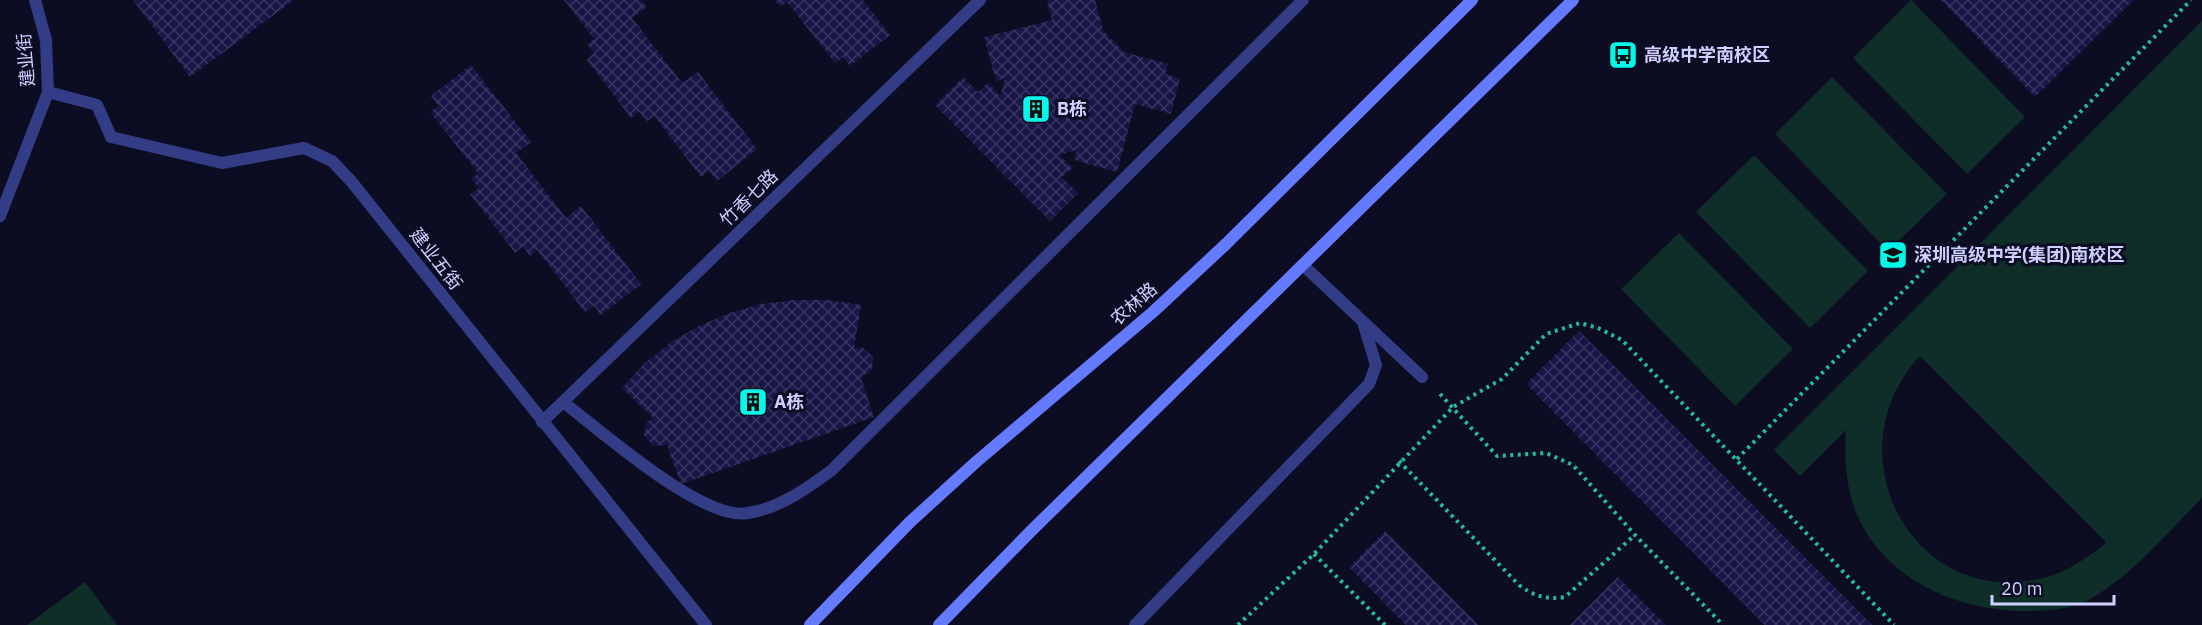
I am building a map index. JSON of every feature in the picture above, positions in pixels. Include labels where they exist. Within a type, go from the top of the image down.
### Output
[{"type":"main road","name":"农林路","points":[[810,625],[910,522],[976,462],[1153,312],[1226,244],[1472,0]]},
{"type":"main road","points":[[939,625],[1031,531],[1573,0]]},
{"type":"street","name":"建业街","points":[[0,216],[48,92],[45,40],[35,0]]},
{"type":"street","name":"竹香七路","points":[[542,422],[980,0]]},
{"type":"street","points":[[563,402],[680,491],[717,509],[746,514],[794,498],[832,470],[1303,0]]},
{"type":"street","name":"建业五街","points":[[48,92],[97,105],[111,137],[222,163],[304,148],[332,161],[351,181],[706,625]]},
{"type":"street","points":[[1304,266],[1422,377]]},
{"type":"street","points":[[1135,625],[1369,384],[1376,365],[1364,322]]},
{"type":"path","points":[[1737,459],[2191,0]]},
{"type":"path","points":[[1238,625],[1314,554],[1399,461],[1453,407],[1502,379],[1546,334],[1580,323],[1598,328],[1622,340],[1894,625]]},
{"type":"path","points":[[1422,377],[1453,407],[1497,456],[1546,453],[1573,465],[1635,535],[1723,625]]},
{"type":"path","points":[[1399,461],[1519,585],[1532,594],[1550,599],[1565,597],[1635,535]]},
{"type":"path","points":[[1314,554],[1385,625]]},
{"type":"green space","points":[[1911,0],[2025,117],[1967,174],[1853,58]]},
{"type":"green space","points":[[2202,21],[2202,498],[2159,542],[2114,584],[2079,605],[2047,610],[2014,611],[1981,607],[1950,598],[1921,584],[1895,566],[1873,543],[1857,515],[1850,495],[1845,452],[1846,430],[1800,476],[1774,450]],"holes":[[[1920,356],[2106,542],[2090,555],[2057,574],[2039,579],[1993,581],[1954,569],[1922,546],[1898,514],[1885,476],[1883,435],[1894,394]]]},
{"type":"green space","points":[[1832,77],[1947,194],[1888,251],[1775,134]]},
{"type":"green space","points":[[1754,155],[1868,271],[1810,328],[1696,212]]},
{"type":"green space","points":[[1679,233],[1793,349],[1735,406],[1621,289]]},
{"type":"green space","points":[[85,582],[117,625],[27,625]]},
{"type":"building","points":[[133,0],[294,0],[190,77]]},
{"type":"building","points":[[564,0],[641,0],[647,7],[632,18],[682,83],[698,72],[757,149],[717,181],[709,171],[701,177],[654,116],[647,121],[639,112],[631,118],[587,60],[594,53],[587,44],[594,39]]},
{"type":"building","points":[[775,0],[863,0],[890,35],[850,66],[843,57],[835,63],[787,2],[781,7]]},
{"type":"building","name":"B栋","points":[[1047,0],[1095,0],[1103,30],[1124,52],[1168,64],[1165,74],[1180,78],[1171,114],[1135,104],[1117,172],[1074,160],[1077,150],[1059,155],[1073,168],[1062,177],[1078,193],[1050,221],[935,105],[963,77],[978,92],[988,82],[1000,96],[1005,78],[996,81],[984,37],[1052,20]]},
{"type":"building","points":[[1941,0],[2134,0],[2035,97]]},
{"type":"building","points":[[471,65],[531,142],[516,153],[566,218],[581,206],[641,284],[601,315],[594,306],[585,312],[537,250],[530,256],[523,246],[515,253],[470,194],[479,188],[471,179],[478,173],[430,112],[438,106],[431,96]]},
{"type":"building","name":"A栋","points":[[795,300],[828,300],[861,305],[854,348],[862,347],[873,357],[872,370],[861,378],[874,417],[681,484],[667,445],[653,446],[644,435],[647,422],[653,418],[622,388],[644,364],[670,343],[699,326],[730,313],[761,304]]},
{"type":"building","points":[[1579,331],[1872,625],[1765,625],[1526,384]]},
{"type":"building","points":[[1385,531],[1478,625],[1406,625],[1349,567]]},
{"type":"building","points":[[1618,577],[1666,625],[1570,625]]},
{"type":"place","name":"高级中学南校区","points":[[1623,55]]},
{"type":"place","name":"B栋","points":[[1036,109]]},
{"type":"place","name":"深圳高级中学(集团)南校区","points":[[1893,255]]},
{"type":"place","name":"A栋","points":[[753,402]]}]
